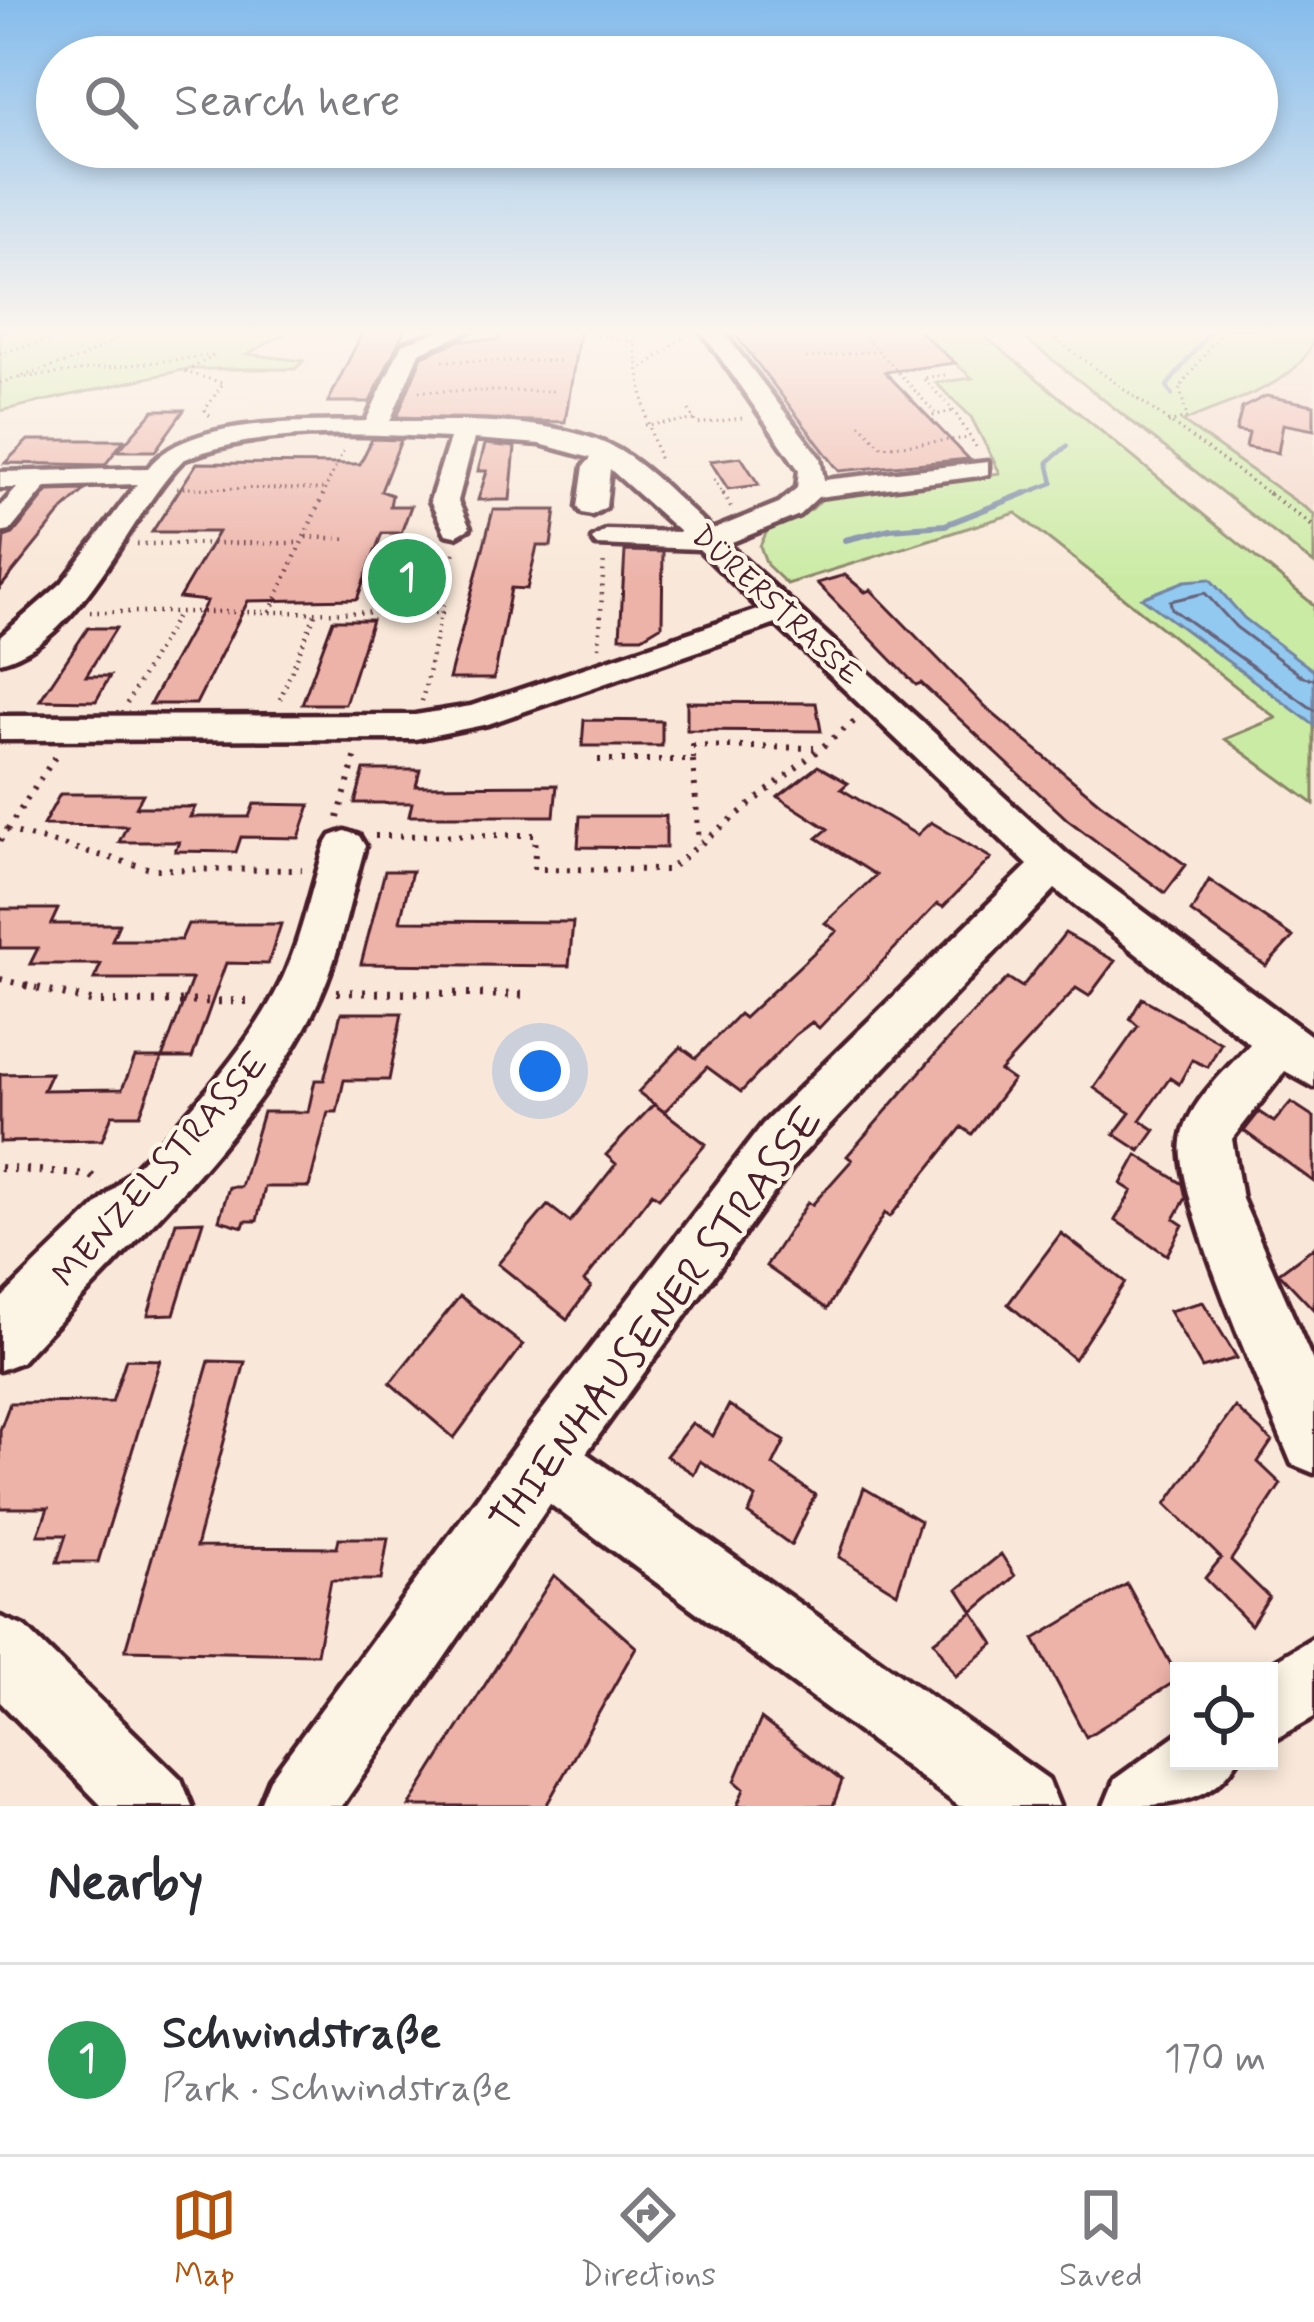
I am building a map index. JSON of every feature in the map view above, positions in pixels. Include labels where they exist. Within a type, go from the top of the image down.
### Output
[{"type":"street","points":[[373,432],[380,413]]},
{"type":"street","points":[[772,413],[812,470],[810,490]]},
{"type":"street","points":[[0,652],[57,612],[174,455],[207,428]]},
{"type":"street","name":"DÜRERSTRASSE","points":[[207,428],[248,433],[464,431],[542,436],[610,456],[642,498],[710,541],[1053,866],[1297,1054]]},
{"type":"street","points":[[456,528],[444,501],[464,431]]},
{"type":"street","points":[[592,507],[597,466],[610,456]]},
{"type":"street","points":[[642,498],[619,539],[710,541],[789,509],[810,490],[979,468]]},
{"type":"street","points":[[0,524],[40,477]]},
{"type":"street","points":[[0,480],[154,482]]},
{"type":"street","points":[[0,728],[415,727],[476,716],[787,610]]},
{"type":"street","name":"MENZELSTRASSE","points":[[0,1341],[226,1103],[271,1044],[298,996],[341,858]]},
{"type":"street","name":"THIENHAUSENER STRASSE","points":[[297,1806],[543,1460],[781,1141],[1053,866]]},
{"type":"street","points":[[1297,1054],[1207,1134],[1205,1163],[1250,1287],[1304,1404],[1314,1442]]},
{"type":"street","points":[[543,1460],[1021,1806]]},
{"type":"street","points":[[0,1652],[154,1806]]},
{"type":"street","points":[[1278,1700],[1314,1672]]},
{"type":"street","points":[[1142,1806],[1188,1770]]},
{"type":"path","points":[[205,413],[207,428]]},
{"type":"path","points":[[642,498],[667,476],[644,425],[644,413]]},
{"type":"path","points":[[691,413],[695,420]]},
{"type":"path","points":[[644,425],[745,413]]},
{"type":"path","points":[[927,417],[933,413]]},
{"type":"path","points":[[955,413],[988,466],[979,468]]},
{"type":"path","points":[[1155,413],[1314,527]]},
{"type":"path","points":[[1168,423],[1187,418],[1186,413]]},
{"type":"path","points":[[860,424],[882,447],[970,438]]},
{"type":"path","points":[[270,612],[344,449]]},
{"type":"path","points":[[154,482],[326,489]]},
{"type":"path","points":[[110,544],[350,539]]},
{"type":"path","points":[[597,674],[619,539]]},
{"type":"path","points":[[415,727],[456,557]]},
{"type":"path","points":[[377,613],[381,601]]},
{"type":"path","points":[[57,612],[444,613]]},
{"type":"path","points":[[113,728],[179,612]]},
{"type":"path","points":[[268,730],[316,612]]},
{"type":"path","points":[[7,830],[151,869],[341,858],[368,836],[536,835],[534,869],[668,870],[847,726]]},
{"type":"path","points":[[0,841],[73,728]]},
{"type":"path","points":[[341,858],[338,815],[364,730]]},
{"type":"path","points":[[699,844],[693,746],[816,748]]},
{"type":"path","points":[[598,760],[693,760]]},
{"type":"path","points":[[0,979],[95,1002],[531,995]]},
{"type":"path","points":[[0,1168],[89,1175],[136,1199]]},
{"type":"shaded area","points":[[1201,413],[1314,413],[1314,514],[1182,422]]},
{"type":"green space","points":[[967,413],[1079,413],[1314,605],[1314,804],[1225,739],[1276,718],[1016,513],[787,584],[767,565],[760,546],[767,531],[812,509],[832,489],[857,485],[862,492],[1000,473]]},
{"type":"green space","points":[[1121,413],[1204,413],[1183,422],[1314,514],[1314,564]]},
{"type":"green space","points":[[385,557],[417,557],[414,572],[437,572],[430,600],[371,601]]},
{"type":"water","points":[[1210,579],[1244,618],[1314,671],[1314,725],[1142,598],[1185,581]]},
{"type":"building","points":[[151,413],[182,413],[155,451],[118,451]]},
{"type":"building","points":[[399,413],[566,413],[565,422],[397,417]]},
{"type":"building","points":[[795,413],[925,413],[969,459],[839,471]]},
{"type":"building","points":[[1241,413],[1314,413],[1314,430],[1283,424],[1278,453],[1246,447],[1249,433],[1236,431]]},
{"type":"building","points":[[372,439],[401,440],[381,491],[392,495],[390,506],[411,506],[401,533],[382,533],[357,599],[248,601],[196,704],[150,704],[207,601],[179,598],[218,532],[152,532],[197,463],[360,464]]},
{"type":"building","points":[[28,440],[124,440],[105,465],[5,463]]},
{"type":"building","points":[[485,444],[515,447],[510,500],[478,500],[487,471],[478,471]]},
{"type":"building","points":[[741,457],[759,485],[728,489],[710,461]]},
{"type":"building","points":[[85,490],[0,588],[4,537],[13,534],[48,491]]},
{"type":"building","points":[[493,510],[556,510],[551,546],[537,546],[527,589],[511,588],[494,679],[449,679]]},
{"type":"building","points":[[625,551],[663,552],[662,625],[642,637],[620,637]]},
{"type":"building","points":[[845,575],[865,592],[871,590],[986,708],[1100,803],[1186,865],[1165,893],[1068,820],[921,683],[916,685],[817,583]]},
{"type":"building","points":[[333,620],[372,620],[345,704],[302,704]]},
{"type":"building","points":[[88,628],[116,628],[86,676],[110,676],[96,701],[40,700]]},
{"type":"building","points":[[687,702],[816,703],[821,731],[687,730]]},
{"type":"building","points":[[584,720],[662,721],[662,746],[582,746]]},
{"type":"building","points":[[818,766],[848,783],[841,789],[917,835],[931,822],[991,858],[943,907],[937,904],[819,1028],[812,1022],[795,1035],[741,1092],[707,1067],[664,1112],[638,1092],[681,1047],[696,1058],[739,1014],[744,1018],[837,931],[825,923],[876,875],[817,838],[828,829],[778,797]]},
{"type":"building","points":[[364,770],[420,770],[416,786],[557,785],[554,816],[409,816],[412,803],[355,803]]},
{"type":"building","points":[[60,794],[143,794],[136,807],[195,807],[190,817],[249,817],[254,804],[310,805],[299,838],[241,837],[236,852],[175,851],[179,842],[119,842],[127,826],[43,825]]},
{"type":"building","points":[[580,816],[666,816],[666,848],[578,847]]},
{"type":"building","points":[[385,871],[412,871],[400,921],[573,922],[569,966],[361,964]]},
{"type":"building","points":[[1209,880],[1293,937],[1266,966],[1191,912]]},
{"type":"building","points":[[0,909],[58,909],[51,924],[119,924],[112,940],[181,940],[188,924],[281,924],[268,964],[226,963],[192,1058],[162,1058],[192,979],[94,979],[101,964],[30,964],[38,948],[0,948]]},
{"type":"building","points":[[1065,933],[1115,961],[1089,996],[1076,988],[1000,1071],[1013,1080],[972,1134],[962,1127],[890,1217],[885,1213],[827,1309],[766,1266],[808,1202],[812,1205],[852,1160],[847,1156],[959,1027],[1008,978],[1022,987]]},
{"type":"building","points":[[1142,998],[1221,1043],[1208,1067],[1192,1060],[1179,1084],[1170,1078],[1140,1120],[1155,1130],[1140,1151],[1114,1134],[1130,1113],[1094,1088],[1138,1026],[1130,1019]]},
{"type":"building","points":[[341,1013],[402,1013],[389,1080],[344,1080],[337,1112],[328,1112],[309,1187],[265,1187],[257,1221],[245,1221],[243,1227],[219,1220],[229,1187],[241,1187],[263,1112],[308,1112],[315,1080],[324,1080]]},
{"type":"building","points":[[135,1058],[162,1058],[140,1115],[112,1115],[102,1140],[0,1142],[0,1074],[51,1073],[43,1090],[122,1089]]},
{"type":"building","points":[[1291,1102],[1314,1117],[1314,1182],[1244,1131],[1259,1112],[1274,1122]]},
{"type":"building","points":[[654,1104],[706,1144],[659,1198],[652,1193],[584,1281],[591,1287],[567,1319],[498,1264],[548,1205],[570,1222],[616,1164],[606,1155]]},
{"type":"building","points":[[1137,1155],[1183,1184],[1186,1198],[1174,1219],[1183,1225],[1167,1255],[1115,1220],[1132,1191],[1121,1184]]},
{"type":"building","points":[[203,1221],[174,1314],[148,1315],[176,1222]]},
{"type":"building","points":[[1061,1233],[1125,1282],[1074,1359],[1008,1304]]},
{"type":"building","points":[[1314,1247],[1314,1310],[1279,1273]]},
{"type":"building","points":[[460,1296],[523,1345],[454,1438],[390,1383]]},
{"type":"building","points":[[1203,1302],[1237,1358],[1202,1368],[1169,1311]]},
{"type":"building","points":[[126,1359],[160,1360],[98,1562],[57,1562],[66,1535],[38,1535],[48,1508],[0,1508],[0,1430],[10,1403],[112,1402]]},
{"type":"building","points":[[209,1361],[245,1362],[196,1547],[337,1548],[339,1538],[388,1538],[381,1580],[331,1580],[317,1654],[125,1650]]},
{"type":"building","points":[[729,1405],[785,1441],[773,1465],[815,1495],[791,1545],[748,1514],[756,1498],[700,1461],[694,1474],[666,1456],[692,1423],[713,1436]]},
{"type":"building","points":[[1235,1407],[1272,1441],[1258,1462],[1281,1484],[1231,1560],[1269,1597],[1251,1625],[1205,1578],[1221,1558],[1166,1504]]},
{"type":"building","points":[[864,1488],[920,1521],[897,1593],[839,1557]]},
{"type":"building","points":[[1001,1554],[1015,1576],[973,1612],[958,1589]]},
{"type":"building","points":[[554,1575],[636,1647],[546,1806],[409,1806]]},
{"type":"building","points":[[1127,1584],[1170,1663],[1170,1685],[1086,1737],[1034,1639]]},
{"type":"building","points":[[973,1612],[994,1644],[956,1676],[934,1641]]},
{"type":"building","points":[[761,1719],[842,1781],[833,1806],[737,1806],[744,1789],[735,1781]]},
{"type":"waterway","points":[[1019,496],[1053,483],[1048,462],[1067,446]]},
{"type":"waterway","points":[[845,540],[890,529],[945,525],[1026,493]]},
{"type":"place","name":"Schwindstraße","points":[[407,578]]}]
